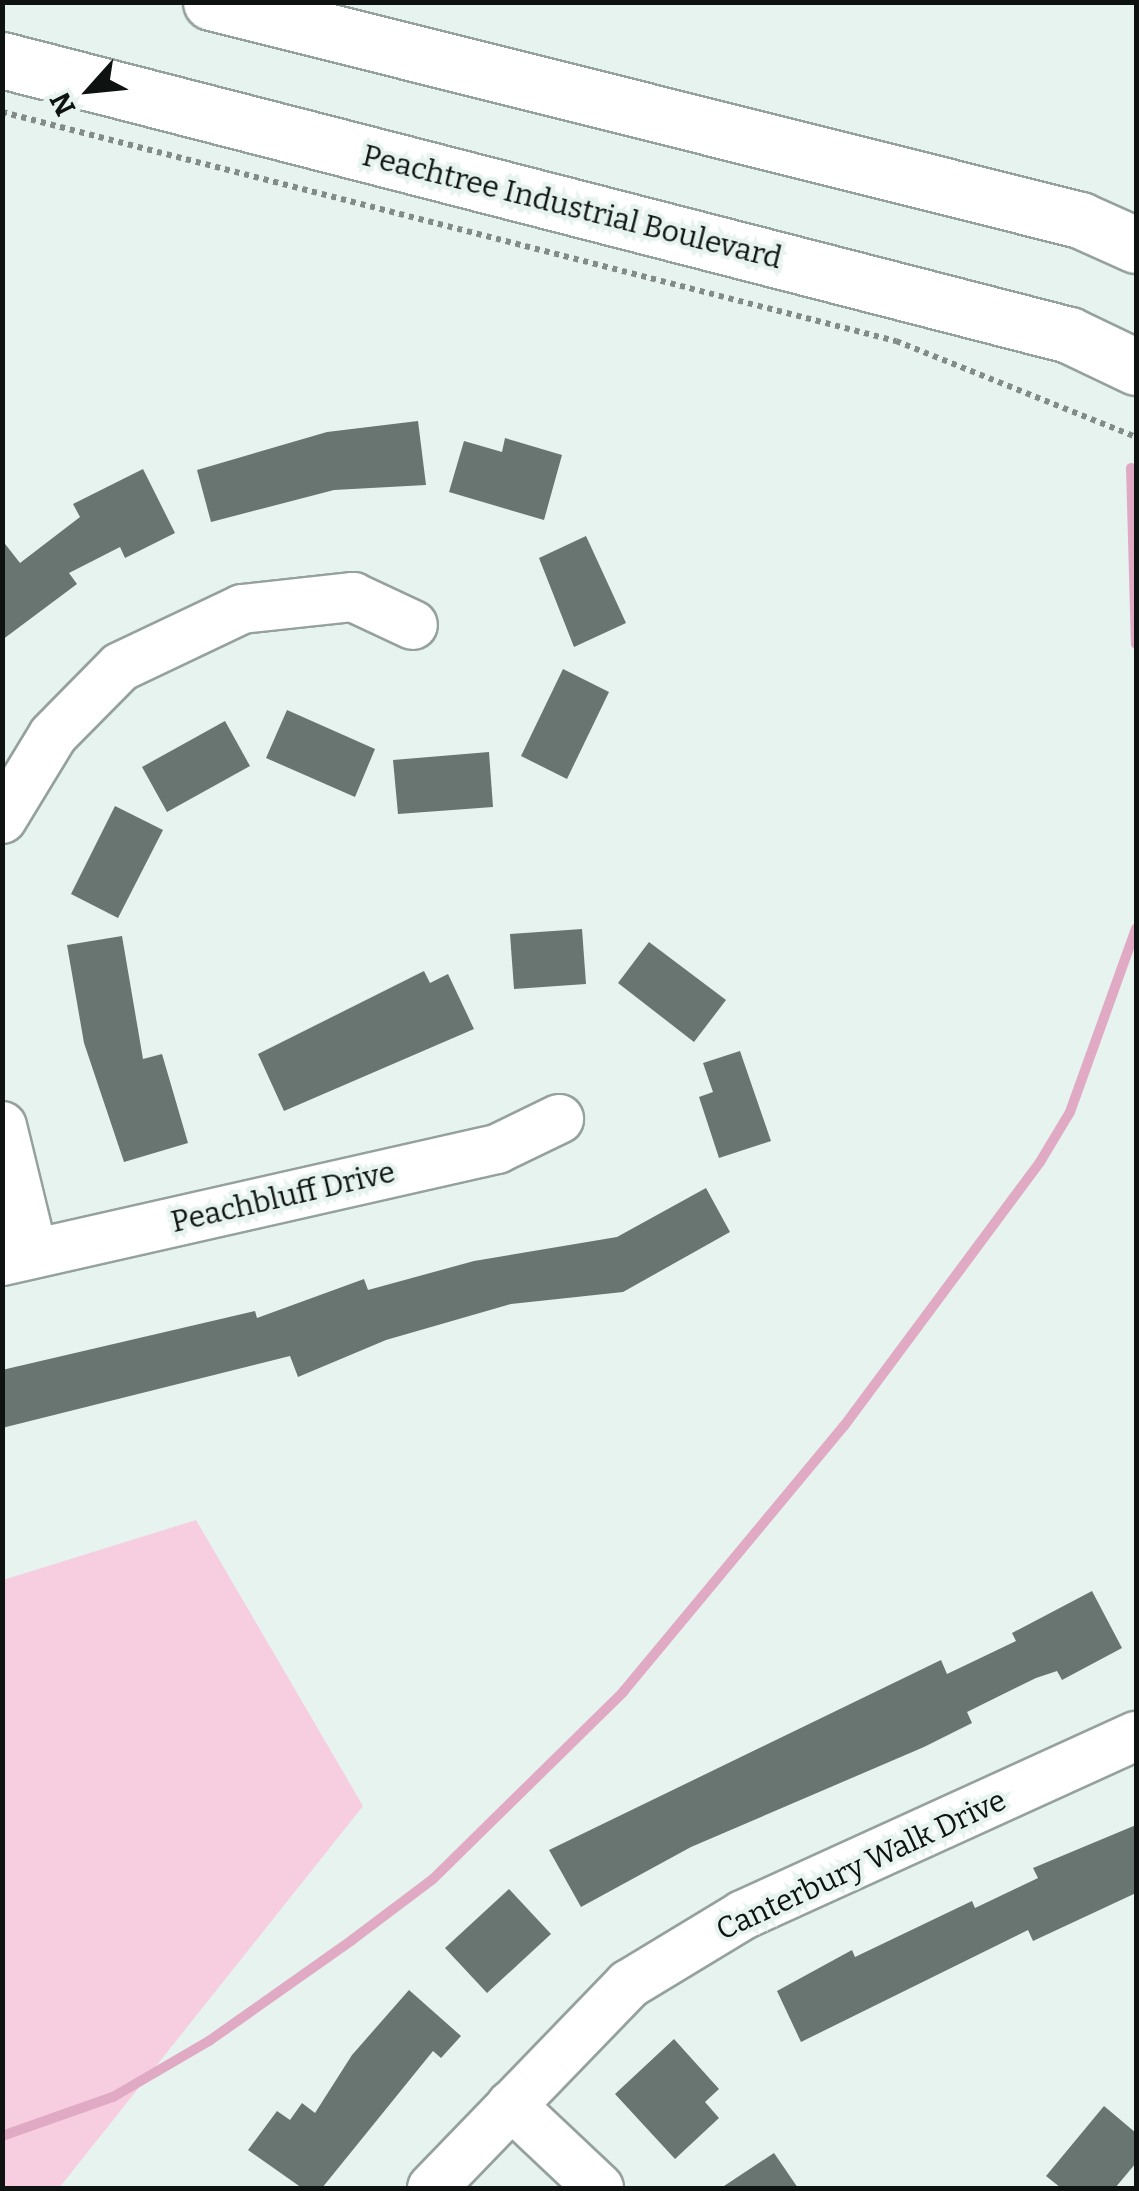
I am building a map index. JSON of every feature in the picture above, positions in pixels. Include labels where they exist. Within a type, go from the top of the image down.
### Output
[{"type":"highway","points":[[211,2],[1080,220],[1136,245]]},
{"type":"highway","name":"Peachtree Industrial Boulevard","points":[[2,60],[1069,336],[1136,367]]},
{"type":"street","points":[[2,819],[53,736],[120,667],[224,617],[353,597],[413,625]]},
{"type":"street","name":"Peachbluff Drive","points":[[18,1257],[497,1149],[559,1119]]},
{"type":"street","points":[[2,1126],[18,1257]]},
{"type":"street","name":"Canterbury Walk Drive","points":[[432,2188],[578,2028],[687,1947],[1136,1736]]},
{"type":"street","points":[[510,2104],[599,2188]]},
{"type":"path","points":[[2,112],[896,341],[1136,437]]},
{"type":"shaded area","points":[[196,1520],[363,1806],[59,2188],[3,2188],[3,1580]]},
{"type":"building","points":[[418,421],[426,485],[334,490],[211,522],[197,470],[327,432]]},
{"type":"building","points":[[505,438],[562,455],[544,520],[449,492],[464,441],[502,452]]},
{"type":"building","points":[[143,469],[175,533],[125,558],[120,547],[69,573],[77,584],[2,640],[2,540],[20,563],[80,517],[73,504]]},
{"type":"building","points":[[586,536],[626,623],[574,647],[539,558]]},
{"type":"building","points":[[563,669],[609,692],[567,779],[521,756]]},
{"type":"building","points":[[287,710],[375,749],[355,797],[266,758]]},
{"type":"building","points":[[225,721],[250,766],[167,812],[142,767]]},
{"type":"building","points":[[489,752],[493,807],[398,814],[393,760]]},
{"type":"building","points":[[115,806],[163,830],[118,918],[71,894]]},
{"type":"building","points":[[582,929],[586,984],[514,989],[510,934]]},
{"type":"building","points":[[122,936],[143,1059],[162,1054],[188,1143],[124,1162],[84,1043],[67,945]]},
{"type":"building","points":[[649,942],[726,1000],[694,1042],[618,983]]},
{"type":"building","points":[[424,971],[430,983],[448,974],[474,1029],[284,1111],[258,1054]]},
{"type":"building","points":[[740,1051],[771,1141],[719,1158],[699,1097],[713,1092],[703,1063]]},
{"type":"building","points":[[706,1188],[730,1232],[623,1292],[511,1304],[386,1340],[298,1377],[290,1356],[2,1428],[2,1370],[255,1311],[257,1318],[364,1279],[368,1290],[474,1261],[617,1237]]},
{"type":"building","points":[[1092,1591],[1122,1648],[1062,1680],[1057,1671],[1036,1678],[967,1712],[972,1723],[924,1747],[691,1847],[581,1907],[549,1850],[941,1660],[947,1674],[1016,1641],[1012,1633]]},
{"type":"building","points":[[1136,1825],[1136,1893],[1033,1941],[1028,1930],[801,2042],[777,1991],[852,1950],[855,1957],[972,1901],[975,1908],[1038,1878],[1033,1868]]},
{"type":"building","points":[[509,1889],[551,1934],[487,1993],[445,1948]]},
{"type":"building","points":[[409,1990],[461,2036],[441,2058],[433,2051],[322,2188],[302,2188],[248,2150],[277,2111],[290,2120],[302,2103],[315,2113],[352,2055]]},
{"type":"building","points":[[674,2039],[719,2089],[705,2102],[719,2118],[675,2159],[615,2094]]},
{"type":"building","points":[[1104,2106],[1136,2133],[1136,2163],[1115,2188],[1061,2188],[1046,2176]]},
{"type":"building","points":[[774,2153],[798,2188],[721,2188]]},
{"type":"waterway","points":[[1131,468],[1136,644]]},
{"type":"waterway","points":[[2,2136],[113,2097],[209,2041],[352,1940],[433,1879],[623,1692],[844,1426],[1040,1162],[1070,1112],[1136,929]]}]
